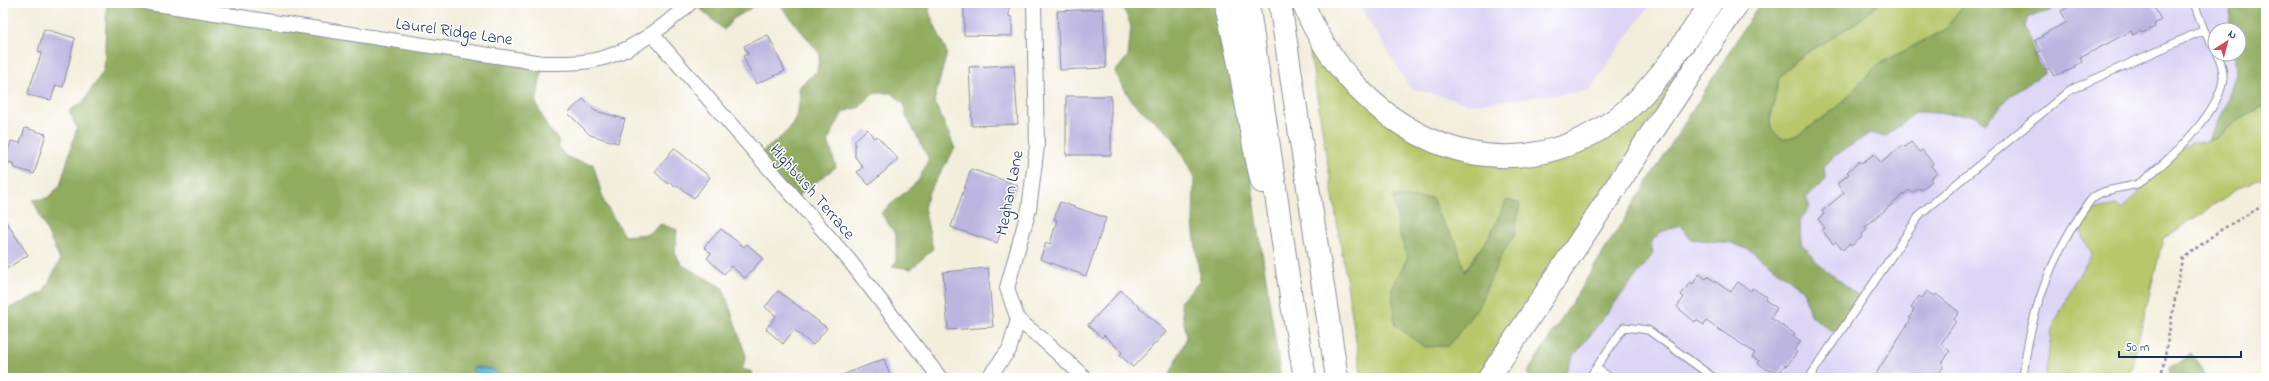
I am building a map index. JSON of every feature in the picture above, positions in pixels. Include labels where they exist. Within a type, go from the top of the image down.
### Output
[{"type":"highway","points":[[1226,3],[1236,42],[1254,151],[1292,304]]},
{"type":"highway","points":[[1248,3],[1292,304],[1306,378]]},
{"type":"highway","points":[[1280,3],[1337,378]]},
{"type":"highway","points":[[1303,3],[1324,47],[1345,75],[1376,107],[1400,124],[1430,140],[1456,148],[1512,156],[1540,153],[1576,142],[1611,122],[1632,104],[1651,82],[1690,35],[1711,3]]},
{"type":"highway","points":[[1489,378],[1738,3]]},
{"type":"street","name":"Laurel Ridge Lane","points":[[149,3],[542,63],[579,63],[596,60],[629,48],[652,34],[690,3]]},
{"type":"street","name":"Meghan Lane","points":[[1018,320],[1007,288],[1029,209],[1037,146],[1034,3]]},
{"type":"street","name":"Highbush Terrace","points":[[652,34],[849,260],[940,378]]},
{"type":"street","points":[[988,378],[1009,350],[1018,320],[1041,338],[1085,378]]},
{"type":"lane","points":[[2194,3],[2207,35]]},
{"type":"lane","points":[[1809,378],[1921,213],[2070,90],[2204,30]]},
{"type":"lane","points":[[2024,378],[2033,321],[2048,274],[2066,240],[2091,200],[2108,190],[2139,183],[2174,155],[2194,132],[2216,101],[2223,77],[2220,62]]},
{"type":"lane","points":[[1589,378],[1624,327],[1648,330],[1714,378]]},
{"type":"lane","points":[[1596,368],[1611,378]]},
{"type":"path","points":[[2161,378],[2182,259],[2219,232],[2266,204]]},
{"type":"shaded area","points":[[1358,3],[1651,3],[1589,91],[1470,104],[1410,88]]},
{"type":"shaded area","points":[[2051,3],[2231,3],[2230,22],[2207,22],[2207,62],[2235,62],[2236,72],[2225,108],[2208,140],[2178,150],[2122,210],[2075,281],[2052,329],[2045,378],[1563,378],[1573,357],[1651,242],[1661,232],[1682,225],[1690,239],[1732,243],[1753,252],[1803,290],[1810,315],[1859,296],[1821,266],[1801,243],[1800,220],[1810,207],[1806,197],[1826,180],[1824,167],[1833,157],[1870,133],[1885,136],[1916,112],[1974,115],[1985,123],[2008,98],[2045,72],[2038,63],[2025,26],[2029,16],[2051,11]]},
{"type":"green space","points":[[107,3],[164,3],[543,65],[536,103],[547,127],[558,139],[559,148],[565,156],[577,161],[593,164],[604,202],[624,236],[648,234],[661,224],[677,230],[675,253],[682,265],[723,288],[746,356],[742,369],[752,372],[753,378],[501,378],[492,369],[474,367],[475,378],[3,378],[3,311],[44,292],[60,260],[33,200],[47,198],[60,186],[77,128],[69,111],[83,102],[104,70]]},
{"type":"green space","points":[[694,3],[760,3],[733,19],[724,30]]},
{"type":"green space","points":[[770,3],[930,3],[929,12],[947,53],[934,101],[955,148],[929,192],[924,208],[933,249],[911,269],[892,266],[896,262],[896,235],[881,213],[918,181],[929,159],[906,116],[904,104],[892,93],[873,93],[860,107],[843,112],[828,140],[836,167],[794,199],[758,155],[777,141],[795,120],[798,111],[799,87],[817,71],[820,54],[779,4]]},
{"type":"green space","points":[[1121,3],[1220,3],[1240,106],[1281,378],[1172,378],[1170,374],[1187,337],[1180,302],[1200,281],[1193,224],[1194,176],[1172,136],[1132,102],[1115,72],[1128,56],[1131,26]]},
{"type":"green space","points":[[1760,3],[1879,3],[1857,22],[1794,61],[1779,78],[1770,120],[1771,130],[1782,139],[1797,136],[1838,107],[1877,65],[1946,29],[1964,3],[2051,3],[2051,11],[2029,16],[2025,26],[2038,63],[2045,72],[2008,98],[1985,123],[1974,115],[1916,112],[1885,137],[1870,133],[1833,157],[1824,167],[1826,180],[1806,197],[1810,207],[1800,220],[1801,243],[1821,266],[1859,296],[1860,301],[1837,332],[1831,331],[1810,315],[1803,290],[1753,252],[1732,243],[1690,239],[1681,225],[1661,232],[1651,242],[1653,254],[1573,357],[1563,378],[1529,378],[1528,372]]},
{"type":"green space","points":[[1879,3],[1964,3],[1946,29],[1877,65],[1838,107],[1797,136],[1782,139],[1771,130],[1770,120],[1779,78],[1794,61],[1857,22]]},
{"type":"green space","points":[[2231,3],[2266,3],[2266,104],[2238,120],[2215,139],[2208,140],[2225,108],[2236,73],[2235,62],[2247,62],[2247,22],[2230,22]]},
{"type":"green space","points":[[1307,34],[1393,126],[1519,160],[1643,110],[1671,80],[1678,79],[1478,378],[1362,378]],"holes":[[[1432,198],[1440,218],[1456,242],[1464,272],[1490,235],[1507,200],[1515,233],[1500,258],[1395,325],[1392,288],[1408,257]]]},
{"type":"green space","points":[[2266,104],[2266,177],[2242,186],[2163,239],[2129,378],[2045,378],[2052,329],[2075,281],[2092,255],[2077,223],[2093,210],[2116,205],[2122,210],[2178,150],[2194,142],[2196,143],[2215,139],[2238,120]]},
{"type":"green space","points":[[1394,197],[1432,198],[1440,218],[1456,242],[1465,272],[1490,235],[1507,200],[1520,203],[1515,233],[1500,258],[1478,307],[1449,346],[1424,347],[1395,325],[1392,288],[1408,257],[1399,233]]},
{"type":"green space","points":[[2191,353],[2207,378],[2169,378],[2170,369]]},
{"type":"water","points":[[473,368],[492,369],[501,378],[475,378]]},
{"type":"building","points":[[964,3],[1009,3],[1009,17],[1012,17],[1012,36],[964,35]]},
{"type":"building","points":[[2076,3],[2152,3],[2161,20],[2154,24],[2155,27],[2142,33],[2141,31],[2133,35],[2131,31],[2080,58],[2082,62],[2074,66],[2075,68],[2054,76],[2049,68],[2046,70],[2037,52],[2041,51],[2035,40],[2043,37],[2042,35],[2067,22],[2061,11]]},
{"type":"building","points":[[1103,9],[1106,68],[1060,70],[1057,11]]},
{"type":"building","points":[[44,29],[75,38],[63,87],[56,85],[51,100],[27,95],[42,52],[38,51]]},
{"type":"building","points":[[768,35],[785,71],[756,84],[743,56],[748,54],[744,46]]},
{"type":"building","points":[[1014,65],[1018,124],[972,126],[969,67]]},
{"type":"building","points":[[1066,96],[1111,96],[1111,155],[1066,155]]},
{"type":"building","points":[[583,99],[595,111],[625,119],[618,143],[590,135],[568,113]]},
{"type":"building","points":[[25,128],[46,134],[34,174],[13,167],[14,164],[5,161],[11,141],[20,143]]},
{"type":"building","points":[[867,129],[874,138],[877,136],[898,159],[869,185],[857,172],[863,167],[855,157],[855,140]]},
{"type":"building","points":[[1911,142],[1919,152],[1922,150],[1933,163],[1931,166],[1937,173],[1930,179],[1932,181],[1921,190],[1919,188],[1912,193],[1909,190],[1865,227],[1867,230],[1861,235],[1862,237],[1851,246],[1849,244],[1843,250],[1836,242],[1833,244],[1822,230],[1825,228],[1818,219],[1824,214],[1822,211],[1844,193],[1837,184],[1849,174],[1847,172],[1860,161],[1862,163],[1874,154],[1881,163],[1903,145],[1905,147]]},
{"type":"building","points":[[674,148],[710,177],[694,198],[677,185],[675,187],[670,182],[668,184],[655,172]]},
{"type":"building","points":[[971,169],[1017,185],[997,243],[951,227]]},
{"type":"building","points":[[1060,202],[1106,218],[1086,276],[1040,259],[1046,243],[1050,244],[1057,220],[1054,219]]},
{"type":"building","points":[[3,217],[28,255],[3,271]]},
{"type":"building","points":[[721,229],[744,247],[747,244],[763,258],[745,278],[731,266],[724,274],[707,258],[711,253],[704,247]]},
{"type":"building","points":[[988,268],[993,327],[948,330],[943,272]]},
{"type":"building","points":[[1699,274],[1706,279],[1708,277],[1731,292],[1738,282],[1751,291],[1752,288],[1767,297],[1765,300],[1777,308],[1771,318],[1795,334],[1793,336],[1801,341],[1794,350],[1797,352],[1787,366],[1785,365],[1778,374],[1771,369],[1769,371],[1758,363],[1759,361],[1752,357],[1755,353],[1706,321],[1704,325],[1696,320],[1695,322],[1677,307],[1684,297],[1681,295],[1690,282],[1693,284]]},
{"type":"building","points":[[1121,290],[1166,332],[1133,367],[1120,355],[1122,352],[1104,335],[1102,338],[1088,325]]},
{"type":"building","points":[[778,291],[827,328],[813,345],[794,330],[783,344],[766,329],[776,316],[765,307]]},
{"type":"building","points":[[1927,291],[1935,296],[1936,294],[1959,312],[1954,319],[1956,321],[1941,344],[1950,351],[1942,364],[1944,366],[1936,378],[1873,378],[1911,319],[1909,318],[1914,310],[1911,308],[1919,296],[1922,298]]},
{"type":"building","points":[[884,359],[891,378],[837,378],[837,377]]}]
